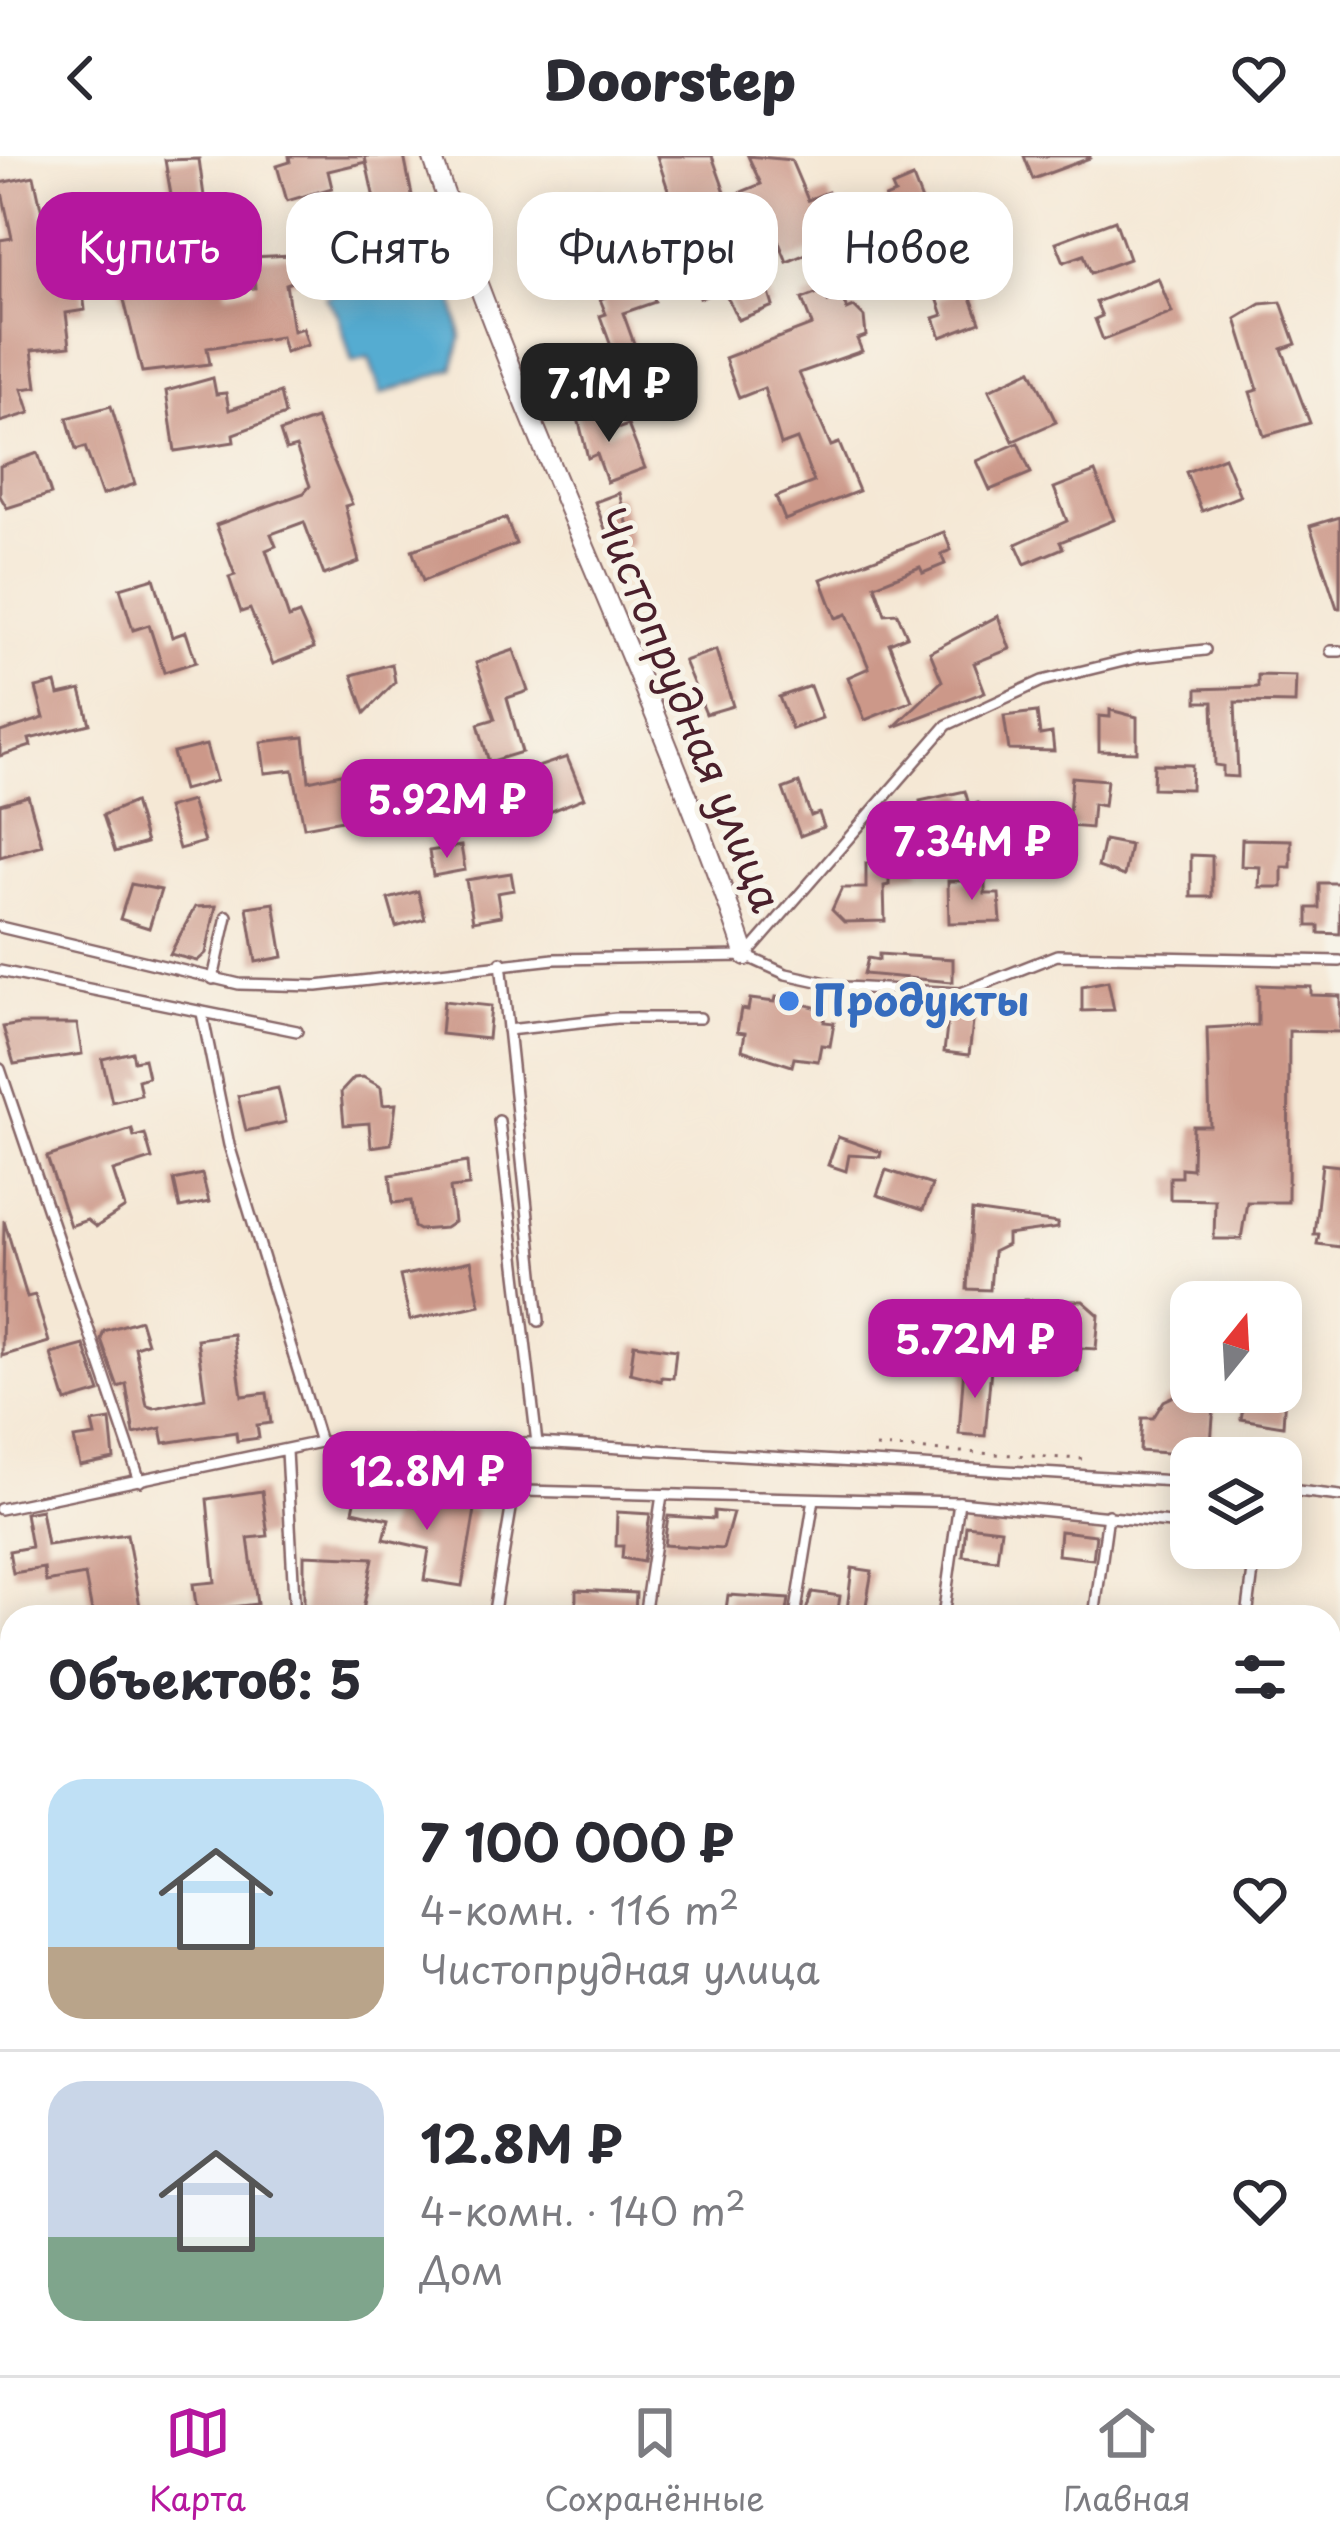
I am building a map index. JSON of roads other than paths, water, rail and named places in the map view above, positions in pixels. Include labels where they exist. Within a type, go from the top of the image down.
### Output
[{"type":"street","name":"Чистопрудная улица","points":[[432,156],[520,390],[667,740],[746,956]]},
{"type":"lane","points":[[746,956],[947,725],[1042,681],[1140,657],[1205,650]]},
{"type":"lane","points":[[213,979],[227,916]]},
{"type":"lane","points":[[0,927],[213,979],[317,986],[501,962],[746,956],[786,974],[845,987],[961,993],[1057,956],[1340,961]]},
{"type":"lane","points":[[501,962],[539,1321]]},
{"type":"lane","points":[[0,971],[297,1031]]},
{"type":"lane","points":[[202,1013],[229,1145],[320,1442]]},
{"type":"lane","points":[[508,1030],[616,1018],[700,1018]]},
{"type":"lane","points":[[0,1069],[140,1481]]},
{"type":"lane","points":[[499,1121],[537,1443]]},
{"type":"lane","points":[[0,1509],[320,1442],[537,1443],[1170,1481]]},
{"type":"lane","points":[[286,1451],[294,1605]]},
{"type":"lane","points":[[446,1489],[959,1502],[1170,1522]]},
{"type":"lane","points":[[495,1605],[514,1491]]},
{"type":"lane","points":[[1302,1491],[1340,1496]]},
{"type":"lane","points":[[646,1605],[662,1495]]},
{"type":"lane","points":[[797,1605],[814,1499]]},
{"type":"lane","points":[[946,1605],[959,1502]]},
{"type":"lane","points":[[1096,1605],[1108,1515]]},
{"type":"lane","points":[[1248,1605],[1253,1569]]},
{"type":"water","points":[[327,300],[454,300],[461,338],[453,369],[381,394],[369,358],[352,362],[338,314]]},
{"type":"place","name":"Продукты","points":[[789,1001]]}]
